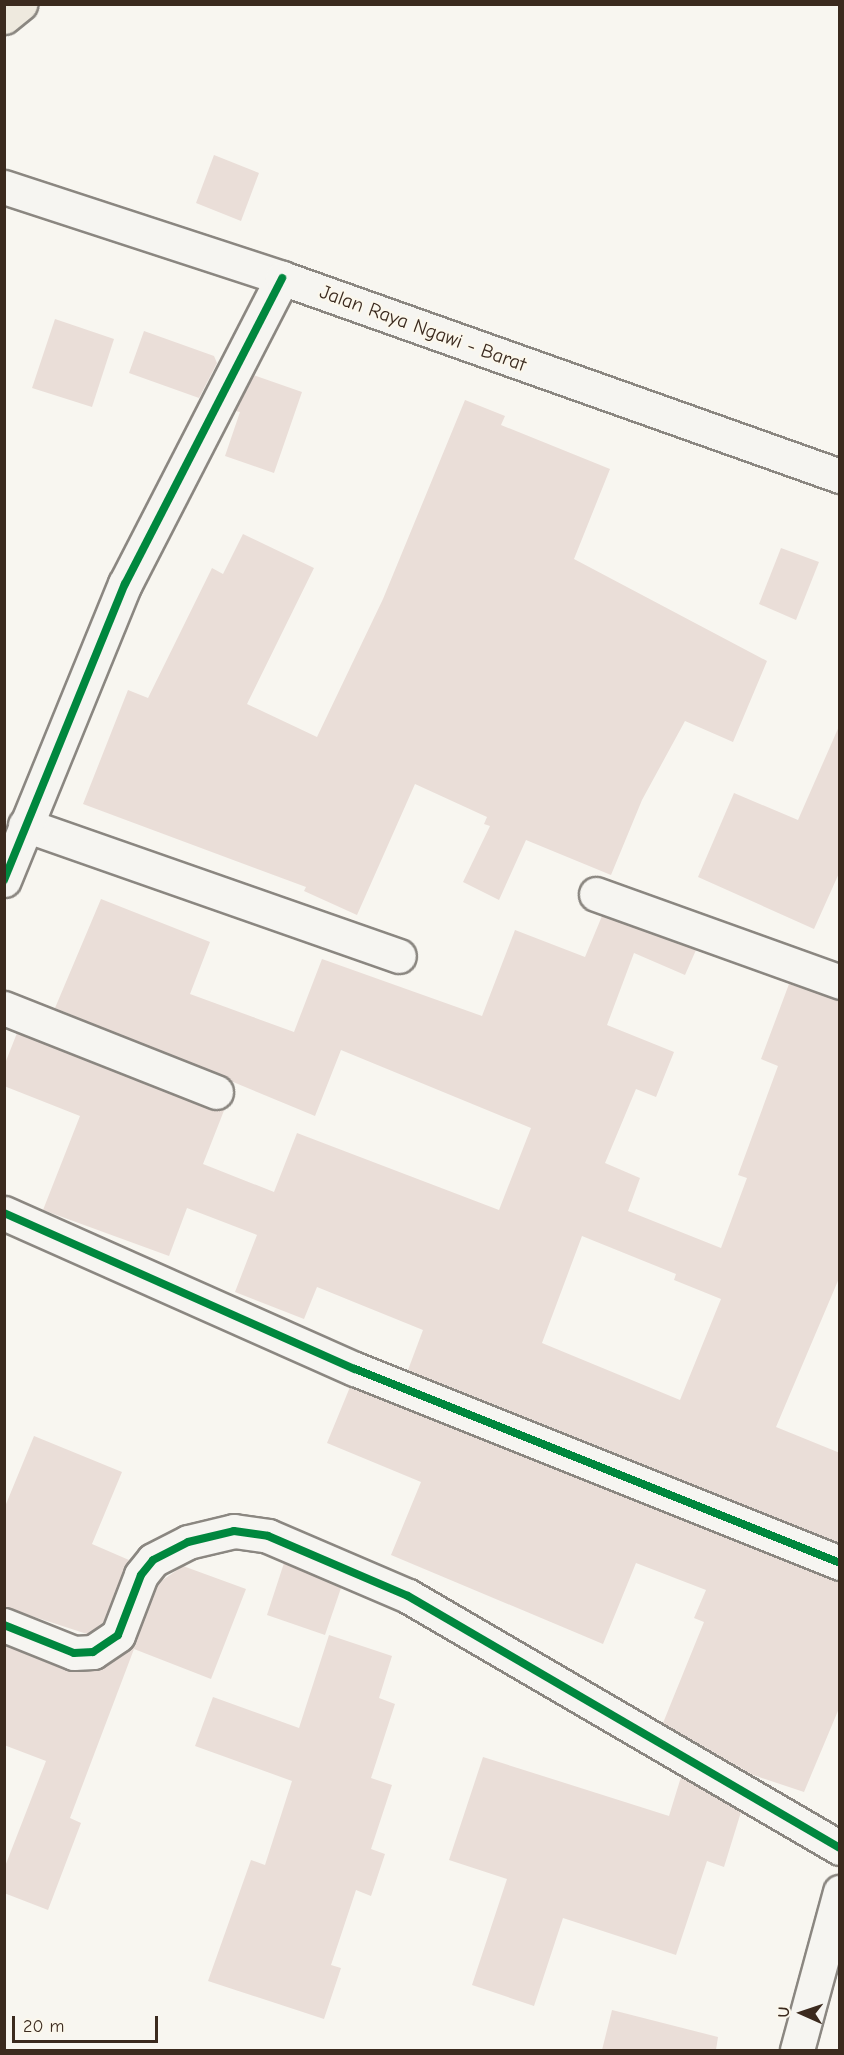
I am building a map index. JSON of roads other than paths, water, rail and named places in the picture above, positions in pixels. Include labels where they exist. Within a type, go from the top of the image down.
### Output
[{"type":"highway","points":[[4,17],[20,4]]},
{"type":"street","name":"Jalan Raya Ngawi - Barat","points":[[4,187],[282,278],[840,476]]},
{"type":"street","points":[[4,880],[125,584],[282,278]]},
{"type":"street","points":[[25,825],[399,956]]},
{"type":"street","points":[[596,894],[840,982]]},
{"type":"street","points":[[4,1008],[216,1092]]},
{"type":"street","points":[[4,1213],[355,1369],[840,1563]]},
{"type":"street","points":[[4,1625],[74,1653],[93,1652],[118,1635],[141,1575],[153,1560],[188,1542],[234,1531],[268,1536],[408,1596],[840,1848]]},
{"type":"street","points":[[797,2050],[840,1892]]}]
